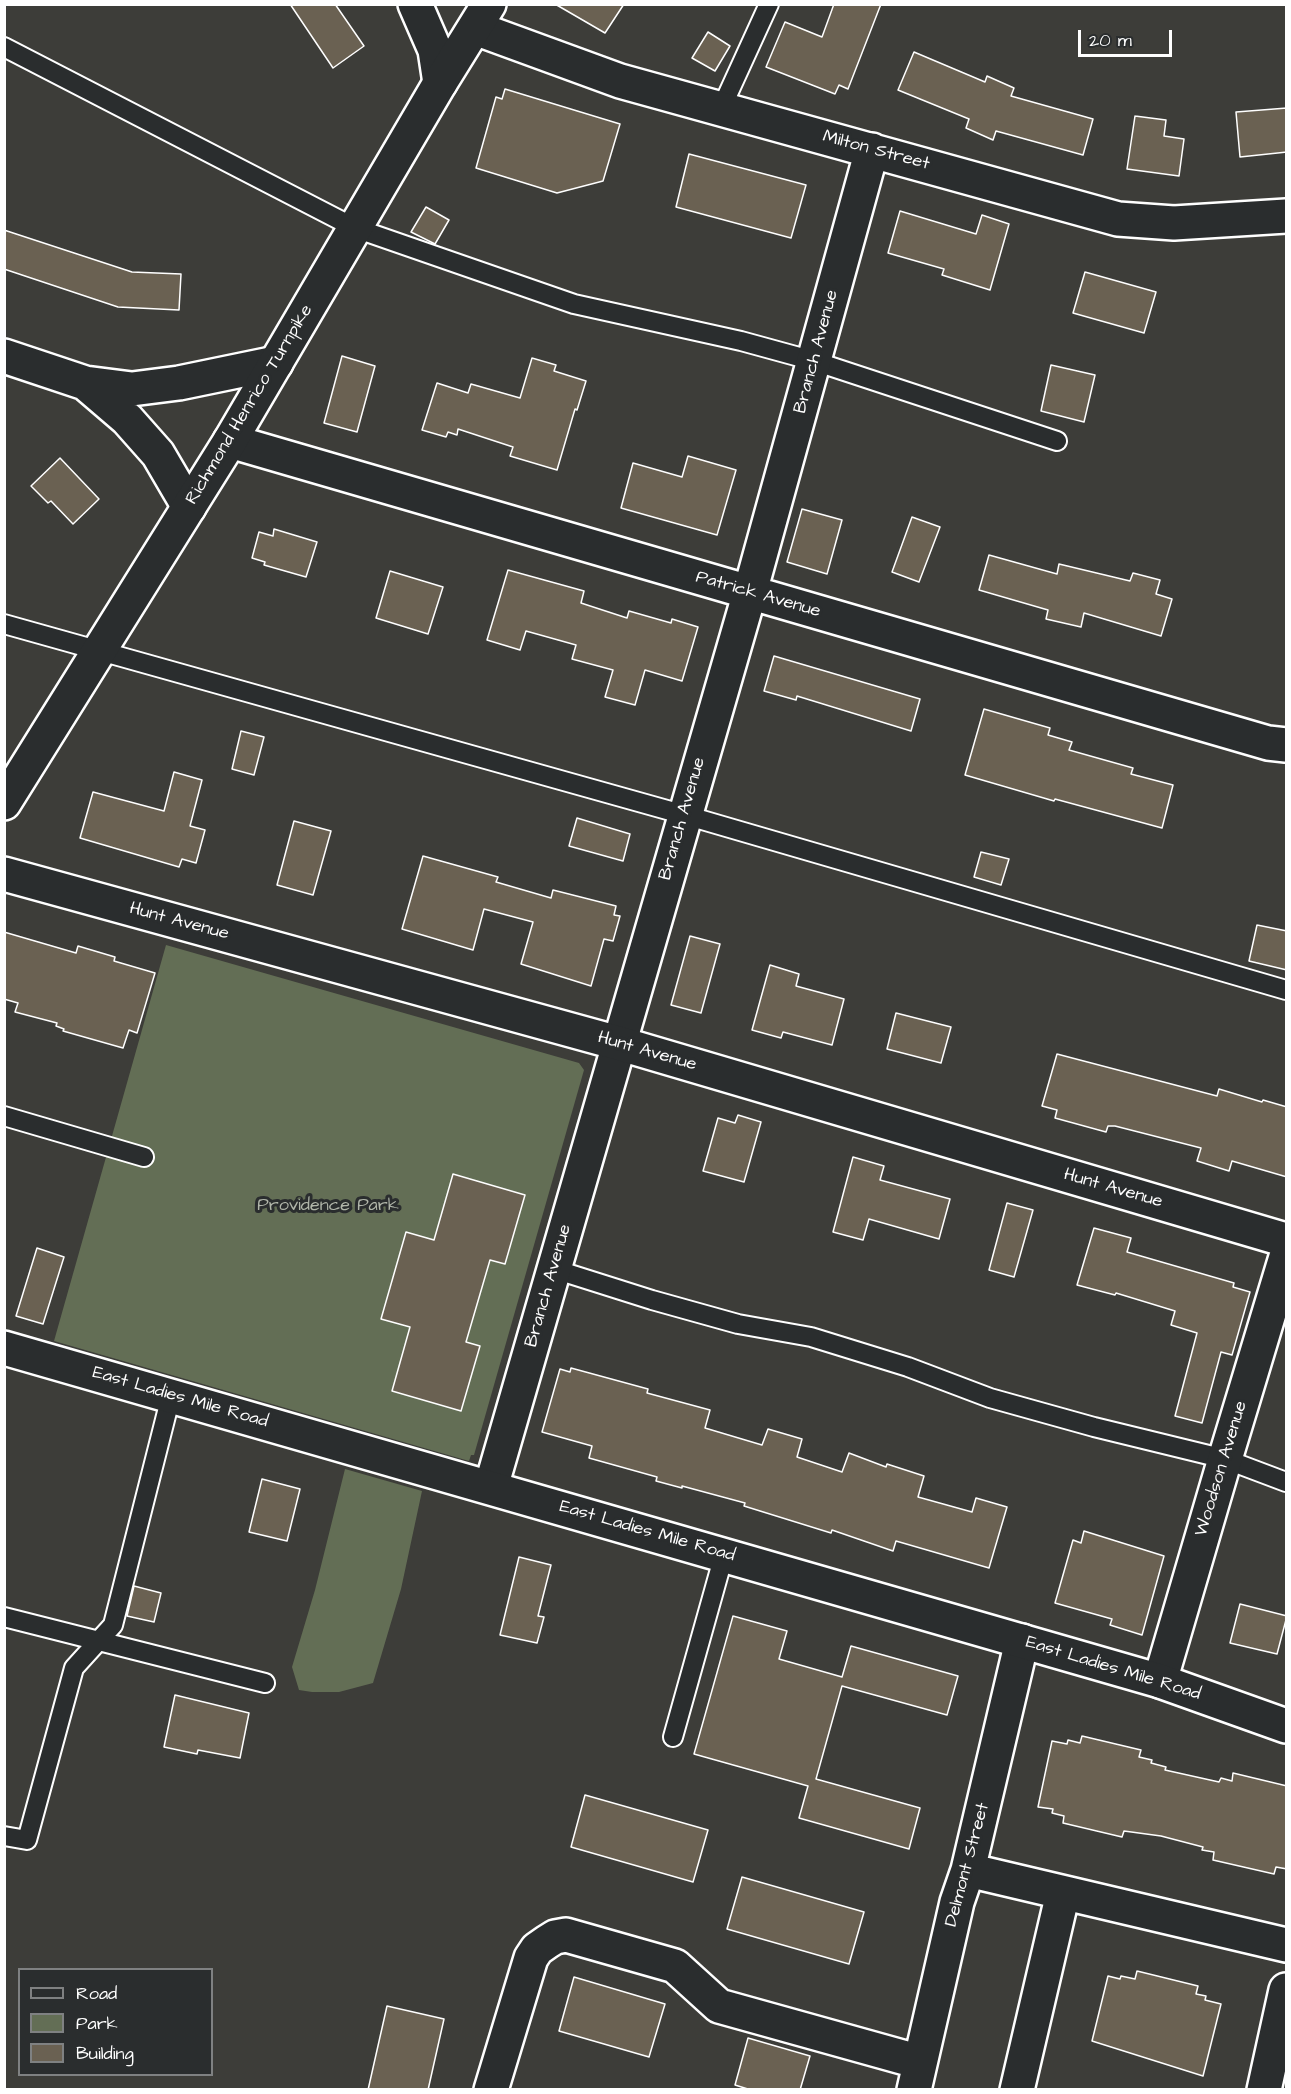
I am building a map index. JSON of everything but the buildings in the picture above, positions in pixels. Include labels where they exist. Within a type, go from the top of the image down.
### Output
[{"type":"street","points":[[415,4],[435,50],[440,83]]},
{"type":"street","name":"Richmond Henrico Turnpike","points":[[4,802],[230,441],[440,83],[482,16]]},
{"type":"street","name":"Milton Street","points":[[482,16],[620,81],[1118,219],[1174,223],[1287,216]]},
{"type":"street","name":"Branch Avenue","points":[[490,1487],[750,592],[872,150]]},
{"type":"street","points":[[4,356],[85,383],[132,389],[178,383],[276,363]]},
{"type":"street","points":[[85,383],[127,419],[158,454],[189,507]]},
{"type":"street","name":"Patrick Avenue","points":[[230,441],[1257,739],[1287,745]]},
{"type":"street","name":"Hunt Avenue","points":[[4,874],[618,1043],[1287,1240]]},
{"type":"street","name":"Woodson Avenue","points":[[1160,1681],[1287,1257]]},
{"type":"street","name":"East Ladies Mile Road","points":[[4,1348],[1160,1681],[1287,1726]]},
{"type":"street","name":"Delmont Street","points":[[917,2076],[957,1902],[968,1870],[1022,1641]]},
{"type":"street","points":[[968,1870],[1287,1945]]},
{"type":"street","points":[[1017,2090],[1063,1893]]},
{"type":"street","points":[[494,2089],[525,1972],[531,1958],[537,1949],[547,1942],[555,1937],[566,1935],[675,1966],[719,2006],[917,2076]]},
{"type":"street","points":[[1264,2090],[1287,1990]]},
{"type":"lane","points":[[721,109],[769,4]]},
{"type":"lane","points":[[4,47],[355,228],[574,304],[814,361],[1057,441]]},
{"type":"lane","points":[[4,624],[685,815],[1287,990]]},
{"type":"lane","points":[[4,1116],[144,1158]]},
{"type":"lane","points":[[554,1269],[738,1324],[811,1337],[908,1367],[990,1398],[1094,1427],[1225,1459],[1287,1482]]},
{"type":"lane","points":[[4,1836],[27,1840],[74,1668],[113,1625],[171,1396]]},
{"type":"lane","points":[[673,1737],[724,1555]]},
{"type":"lane","points":[[4,1617],[265,1683]]},
{"type":"green space","name":"Providence Park","points":[[166,945],[579,1063],[584,1070],[474,1455],[471,1455],[469,1461],[54,1341]]},
{"type":"green space","points":[[345,1469],[422,1491],[401,1589],[373,1683],[339,1692],[299,1690],[292,1667],[315,1590]]}]
